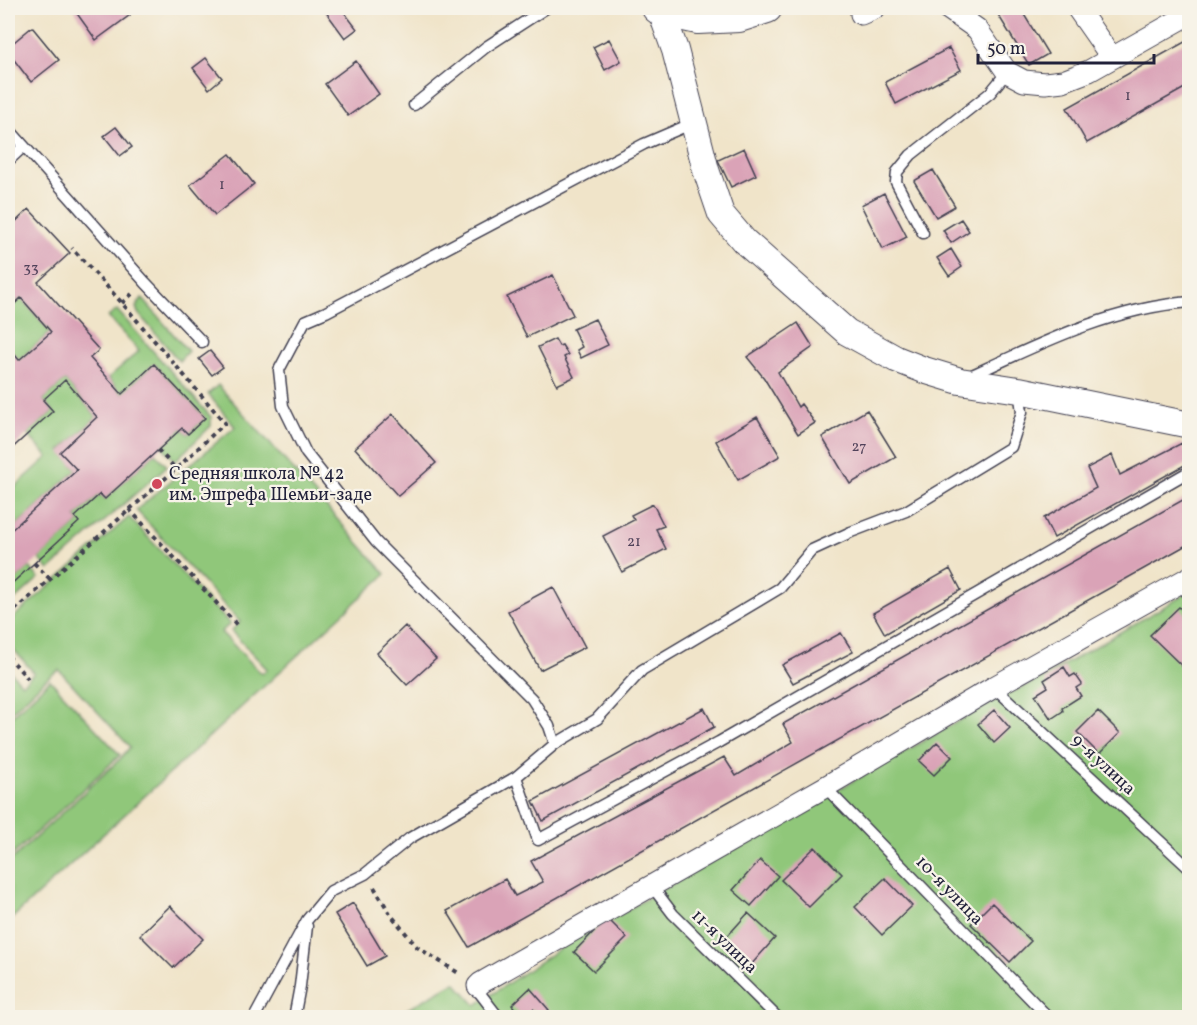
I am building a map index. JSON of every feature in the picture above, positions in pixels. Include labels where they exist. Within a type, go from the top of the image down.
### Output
[{"type":"main road","points":[[659,9],[698,19],[739,17],[767,8]]},
{"type":"street","points":[[1077,8],[1112,58]]},
{"type":"street","points":[[659,9],[675,51],[706,170],[722,214],[744,241],[847,332],[896,359],[960,381],[1019,390],[1190,425]]},
{"type":"street","points":[[952,9],[977,28],[1007,72],[1024,81],[1045,83],[1063,81],[1089,71],[1190,14]]},
{"type":"street","points":[[478,987],[481,983],[825,787],[994,687],[1185,585]]},
{"type":"lane","points":[[414,105],[486,47],[546,8]]},
{"type":"lane","points":[[923,233],[896,183],[897,172],[911,155],[990,93],[1007,72]]},
{"type":"lane","points":[[555,744],[549,726],[532,699],[376,542],[306,453],[283,406],[279,370],[305,321],[644,144],[694,123]]},
{"type":"lane","points":[[8,128],[145,282],[202,342]]},
{"type":"lane","points":[[8,161],[24,146]]},
{"type":"lane","points":[[960,381],[1025,351],[1117,314],[1166,303],[1190,302]]},
{"type":"lane","points":[[254,1017],[307,920],[331,891],[365,874],[410,838],[516,777],[555,744],[597,719],[642,670],[780,588],[812,550],[851,532],[906,512],[1011,447],[1022,412],[1019,390]]},
{"type":"lane","points":[[516,777],[538,840],[719,742],[1190,471]]},
{"type":"lane","name":"9-я улица","points":[[994,687],[1190,869]]},
{"type":"lane","name":"10-я улица","points":[[825,787],[1049,1017]]},
{"type":"lane","name":"11-я улица","points":[[651,885],[673,914],[778,1017]]},
{"type":"lane","points":[[294,1017],[300,987],[307,920]]},
{"type":"lane","points":[[478,987],[478,992],[499,1017]]},
{"type":"path","points":[[8,616],[176,469],[225,423],[72,248]]},
{"type":"path","points":[[158,450],[176,469]]},
{"type":"path","points":[[129,509],[237,625]]},
{"type":"path","points":[[34,563],[50,579]]},
{"type":"path","points":[[8,656],[28,679]]},
{"type":"path","points":[[365,874],[391,915],[417,946],[478,987]]},
{"type":"green space","points":[[21,298],[51,332],[19,360],[11,351],[8,353],[8,310]]},
{"type":"green space","points":[[142,298],[188,351],[179,361],[138,313],[136,307]]},
{"type":"green space","points":[[117,310],[211,417],[211,426],[175,461],[162,446],[182,428],[188,434],[205,418],[154,364],[122,394],[108,378],[139,351],[108,317]]},
{"type":"green space","points":[[65,380],[97,417],[60,451],[77,470],[8,533],[8,493],[48,457],[27,434],[53,411],[43,400]]},
{"type":"green space","points":[[218,385],[386,574],[8,922],[8,863],[120,759],[130,747],[59,670],[46,679],[8,715],[8,669],[22,684],[34,673],[8,643],[8,622],[129,517],[230,624],[221,632],[262,674],[267,669],[231,631],[240,622],[136,510],[235,427],[208,394]]},
{"type":"green space","points":[[155,453],[167,466],[49,570],[39,558],[79,522],[75,517],[100,494],[105,499]]},
{"type":"green space","points":[[29,567],[39,578],[8,606],[8,587]]},
{"type":"green space","points":[[1189,592],[1189,1017],[392,1018],[455,982],[476,1005],[562,947],[999,698],[1034,682]]},
{"type":"green space","points":[[50,680],[120,755],[8,859],[8,719]]},
{"type":"building","points":[[73,8],[125,8],[130,15],[96,40]]},
{"type":"building","points":[[323,8],[341,8],[357,29],[345,38]]},
{"type":"building","points":[[994,8],[1020,8],[1048,54],[1029,65]]},
{"type":"building","points":[[32,27],[59,60],[31,82],[8,52],[8,47]]},
{"type":"building","points":[[609,39],[621,61],[605,70],[593,47]]},
{"type":"building","points":[[1190,39],[1190,85],[1087,143],[1067,108]]},
{"type":"building","points":[[949,48],[961,70],[896,104],[885,82]]},
{"type":"building","points":[[206,58],[222,78],[209,89],[193,68]]},
{"type":"building","points":[[356,61],[379,94],[348,116],[325,84]]},
{"type":"building","points":[[116,127],[132,147],[120,156],[104,136]]},
{"type":"building","points":[[744,148],[756,175],[731,187],[718,160]]},
{"type":"building","points":[[230,154],[254,184],[215,215],[190,185]]},
{"type":"building","points":[[933,170],[955,206],[936,217],[914,181]]},
{"type":"building","points":[[884,193],[907,237],[883,249],[861,205]]},
{"type":"building","points":[[29,209],[70,253],[38,282],[99,350],[90,358],[122,394],[154,364],[205,418],[188,434],[182,428],[105,499],[100,494],[75,517],[79,522],[8,587],[8,533],[77,470],[60,452],[97,417],[65,380],[43,400],[53,411],[8,452],[8,353],[11,350],[19,360],[51,332],[21,298],[8,310],[8,229]]},
{"type":"building","points":[[961,219],[969,231],[951,243],[943,230]]},
{"type":"building","points":[[951,249],[962,267],[949,276],[937,258]]},
{"type":"building","points":[[553,275],[573,315],[527,337],[507,297]]},
{"type":"building","points":[[595,319],[608,345],[581,358],[577,350],[582,347],[573,329]]},
{"type":"building","points":[[798,323],[813,347],[778,372],[798,407],[801,404],[815,423],[798,434],[764,378],[747,357]]},
{"type":"building","points":[[555,339],[568,355],[564,357],[574,377],[557,385],[538,347]]},
{"type":"building","points":[[210,351],[223,367],[212,375],[199,359]]},
{"type":"building","points":[[867,410],[896,457],[850,484],[822,437]]},
{"type":"building","points":[[393,414],[436,463],[398,496],[355,448]]},
{"type":"building","points":[[757,417],[780,456],[738,480],[716,441]]},
{"type":"building","points":[[1182,443],[1190,462],[1054,538],[1044,518],[1096,488],[1087,468],[1112,455],[1120,475]]},
{"type":"building","points":[[1190,496],[1190,543],[469,947],[447,911],[505,879],[515,896],[543,882],[531,861],[724,757],[736,776],[793,742],[783,724]]},
{"type":"building","points":[[653,504],[664,526],[656,529],[666,549],[622,572],[603,536],[634,520],[631,515]]},
{"type":"building","points":[[950,569],[961,590],[885,634],[873,613]]},
{"type":"building","points":[[553,587],[585,647],[540,670],[508,611]]},
{"type":"building","points":[[1179,607],[1190,617],[1190,674],[1150,635]]},
{"type":"building","points":[[405,626],[436,659],[407,685],[377,653]]},
{"type":"building","points":[[841,633],[853,652],[793,683],[782,665]]},
{"type":"building","points":[[1064,667],[1070,677],[1075,674],[1082,684],[1076,688],[1081,696],[1062,708],[1063,711],[1051,719],[1035,695],[1048,687],[1044,680]]},
{"type":"building","points":[[704,708],[714,727],[543,821],[533,801]]},
{"type":"building","points":[[994,710],[1010,728],[994,743],[978,724]]},
{"type":"building","points":[[1098,711],[1120,733],[1099,754],[1077,732]]},
{"type":"building","points":[[937,742],[952,757],[934,775],[919,761]]},
{"type":"building","points":[[815,847],[842,874],[809,907],[781,880]]},
{"type":"building","points":[[760,860],[778,876],[751,906],[733,890]]},
{"type":"building","points":[[885,878],[912,906],[882,935],[855,907]]},
{"type":"building","points":[[353,903],[385,956],[367,966],[335,914]]},
{"type":"building","points":[[992,903],[1031,941],[1010,962],[971,924]]},
{"type":"building","points":[[170,906],[203,939],[173,968],[140,935]]},
{"type":"building","points":[[748,913],[775,938],[750,966],[723,941]]},
{"type":"building","points":[[607,918],[627,938],[594,971],[574,952]]},
{"type":"building","points":[[530,988],[549,1010],[540,1017],[533,1009],[523,1018],[512,1005]]},
{"type":"place","name":"Средняя школа № 42 им. Эшрефа Шемьи-заде","points":[[157,484]]}]
